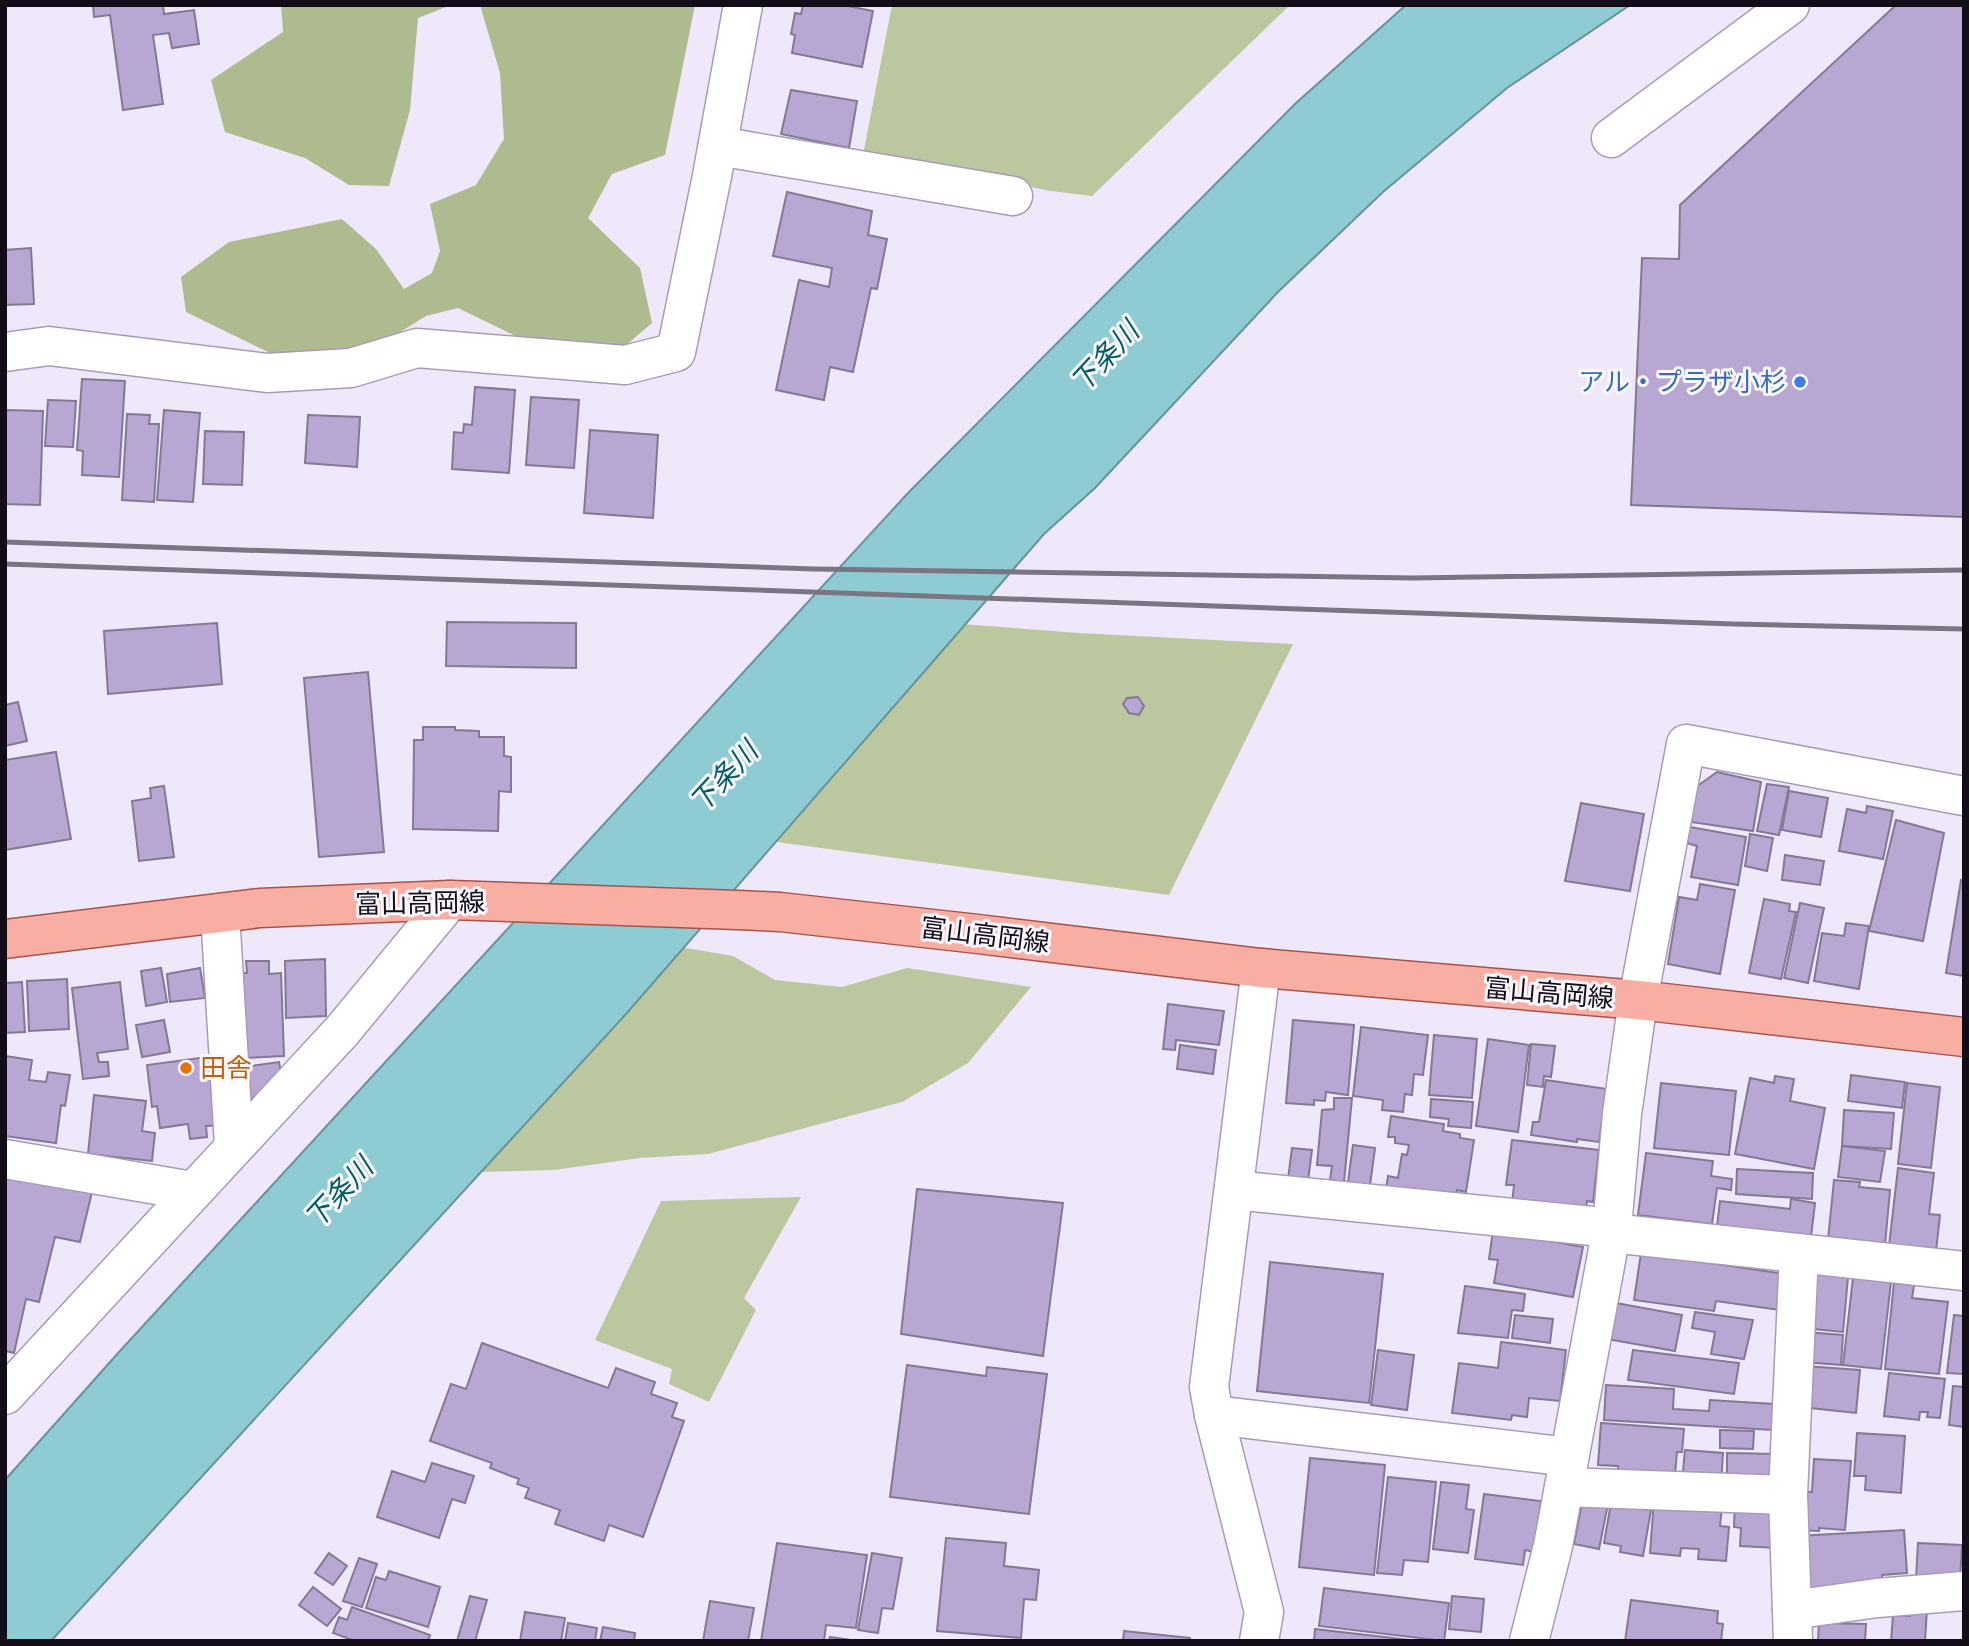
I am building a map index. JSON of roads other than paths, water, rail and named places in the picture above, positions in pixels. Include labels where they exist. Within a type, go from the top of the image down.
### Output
[{"type":"main road","name":"富山高岡線","points":[[5,939],[260,908],[450,900],[780,912],[1261,968],[1638,1000],[1964,1037]]},
{"type":"street","points":[[5,352],[50,346],[267,373],[351,368],[417,348],[625,365],[676,352],[718,146],[743,5]]},
{"type":"street","points":[[1611,138],[1790,5]]},
{"type":"street","points":[[718,146],[1013,196]]},
{"type":"street","points":[[1528,1641],[1553,1546],[1611,1231],[1622,1114],[1638,1000],[1686,744],[1964,796]]},
{"type":"street","points":[[5,1395],[342,1031],[450,900]]},
{"type":"street","points":[[220,913],[234,1146]]},
{"type":"street","points":[[1259,1641],[1264,1612],[1209,1387],[1261,968]]},
{"type":"street","points":[[5,1159],[192,1191]]},
{"type":"street","points":[[1234,1191],[1964,1271]]},
{"type":"street","points":[[1798,1253],[1788,1495],[1793,1625],[1877,1598],[1964,1591]]},
{"type":"street","points":[[1214,1415],[1567,1472],[1788,1495]]},
{"type":"water","name":"下条川","points":[[1406,5],[1630,5],[1507,88],[1383,192],[1278,292],[1095,488],[1044,534],[626,1014],[51,1641],[5,1641],[5,1480],[119,1352],[908,493],[1296,103]]},
{"type":"railway","points":[[5,542],[814,569],[1413,578],[1964,570]]},
{"type":"railway","points":[[5,564],[1734,624],[1964,629]]},
{"type":"place","name":"アル・プラザ小杉","points":[[1800,382]]},
{"type":"place","name":"田舎","points":[[186,1068]]}]
